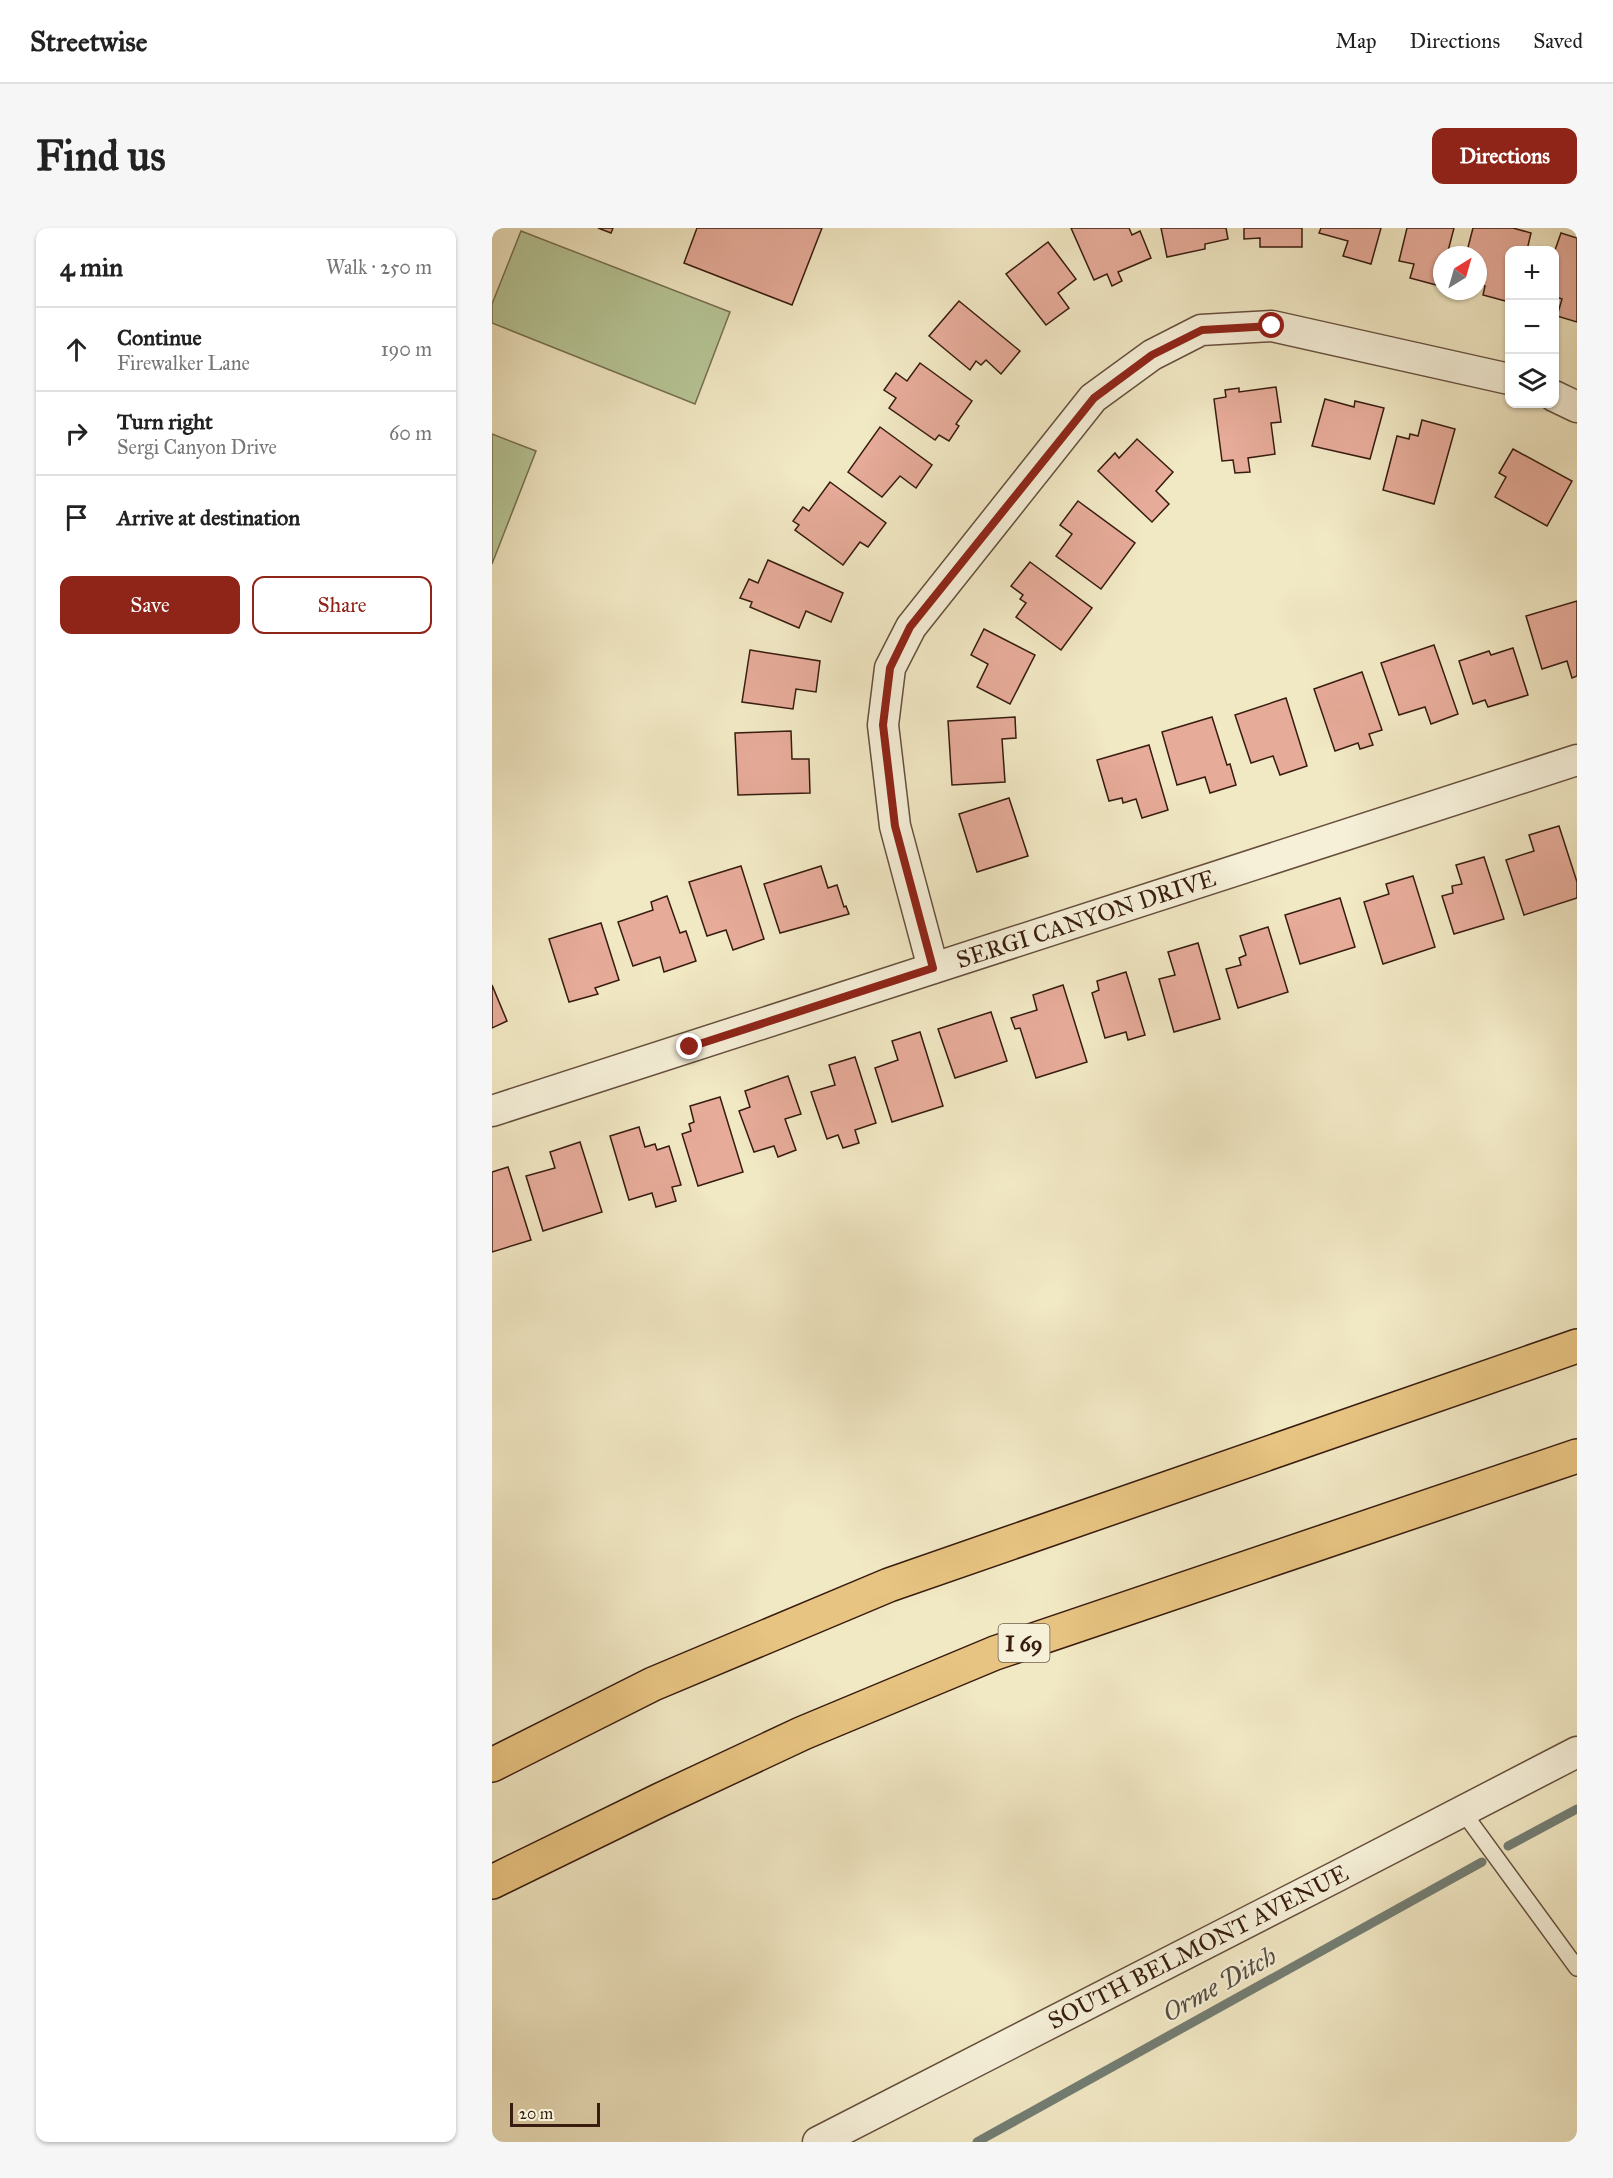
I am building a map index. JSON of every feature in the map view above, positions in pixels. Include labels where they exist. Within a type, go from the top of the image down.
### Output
[{"type":"highway","points":[[492,1765],[653,1683],[889,1585],[1577,1346]]},
{"type":"highway","name":"I 69","points":[[492,1882],[803,1733],[995,1653],[1577,1456]]},
{"type":"street","points":[[933,968],[895,826],[883,725],[890,668],[910,627],[1094,398],[1152,355],[1202,330],[1272,326],[1505,378]]},
{"type":"street","points":[[1559,398],[1577,407]]},
{"type":"street","name":"SERGI CANYON DRIVE","points":[[492,1111],[1577,760]]},
{"type":"street","name":"SOUTH BELMONT AVENUE","points":[[818,2142],[1577,1752]]},
{"type":"lane","points":[[1463,1812],[1577,1968]]},
{"type":"green space","points":[[521,231],[730,312],[695,404],[492,323],[492,304]]},
{"type":"green space","points":[[492,434],[536,451],[492,564]]},
{"type":"building","points":[[598,228],[613,228],[611,233]]},
{"type":"building","points":[[697,228],[822,228],[792,305],[684,263]]},
{"type":"building","points":[[1071,228],[1129,228],[1132,235],[1140,231],[1151,258],[1118,272],[1122,281],[1112,286],[1107,274],[1094,280]]},
{"type":"building","points":[[1161,228],[1226,228],[1228,239],[1205,244],[1205,249],[1167,257]]},
{"type":"building","points":[[1244,228],[1302,228],[1302,247],[1260,247],[1260,238],[1244,239]]},
{"type":"building","points":[[1321,228],[1381,228],[1371,264],[1343,256],[1348,241],[1319,233]]},
{"type":"building","points":[[1407,228],[1454,228],[1449,246],[1433,246],[1433,284],[1410,278],[1414,264],[1399,261]]},
{"type":"building","points":[[1473,228],[1513,228],[1531,233],[1528,246],[1505,246],[1505,301],[1487,296],[1487,246],[1468,246]]},
{"type":"building","points":[[1561,233],[1577,238],[1577,322],[1559,317],[1562,299],[1559,298],[1559,246],[1556,246]]},
{"type":"building","points":[[1048,242],[1076,279],[1058,293],[1069,308],[1046,325],[1006,274]]},
{"type":"building","points":[[959,301],[1020,351],[1001,374],[986,360],[981,365],[976,361],[970,370],[929,336]]},
{"type":"building","points":[[920,363],[972,401],[956,424],[959,426],[949,441],[939,435],[935,440],[889,408],[896,398],[884,390],[896,373],[907,381]]},
{"type":"building","points":[[1276,387],[1281,422],[1271,423],[1275,454],[1248,458],[1250,472],[1235,473],[1233,460],[1222,461],[1214,399],[1226,397],[1225,390],[1239,388],[1239,392]]},
{"type":"building","points":[[1325,399],[1354,407],[1355,401],[1384,408],[1370,459],[1312,446]]},
{"type":"building","points":[[1422,420],[1455,429],[1434,504],[1383,490],[1397,436],[1409,439],[1410,434],[1418,436]]},
{"type":"building","points":[[880,427],[932,465],[916,488],[900,476],[882,497],[848,472]]},
{"type":"building","points":[[1137,439],[1173,472],[1156,491],[1169,504],[1152,522],[1098,471],[1115,453],[1119,458]]},
{"type":"building","points":[[1513,449],[1572,481],[1547,526],[1495,497],[1506,477],[1499,473]]},
{"type":"building","points":[[830,482],[886,523],[868,547],[860,542],[843,565],[795,530],[799,525],[793,521],[803,507],[809,511]]},
{"type":"building","points":[[1078,501],[1135,543],[1101,589],[1056,556],[1072,534],[1060,525]]},
{"type":"building","points":[[768,560],[843,593],[831,622],[806,611],[799,628],[750,607],[752,602],[740,598],[749,579],[758,583]]},
{"type":"building","points":[[1030,562],[1092,608],[1061,650],[1016,617],[1026,603],[1020,599],[1023,595],[1011,586]]},
{"type":"building","points":[[1577,601],[1577,676],[1572,678],[1567,661],[1542,669],[1526,616]]},
{"type":"building","points":[[984,629],[1035,655],[1010,704],[977,687],[988,664],[971,655]]},
{"type":"building","points":[[1434,645],[1458,714],[1431,724],[1425,707],[1399,715],[1381,663]]},
{"type":"building","points":[[1513,648],[1528,695],[1488,707],[1485,700],[1473,704],[1459,661],[1489,651],[1491,655]]},
{"type":"building","points":[[750,650],[820,661],[816,692],[796,689],[793,709],[742,702]]},
{"type":"building","points":[[1362,672],[1382,730],[1369,734],[1373,745],[1360,749],[1358,743],[1335,751],[1314,689]]},
{"type":"building","points":[[1286,698],[1307,766],[1280,775],[1273,756],[1251,763],[1235,715]]},
{"type":"building","points":[[1015,717],[1016,738],[1002,739],[1005,782],[952,785],[948,721]]},
{"type":"building","points":[[1212,717],[1227,765],[1230,764],[1236,785],[1210,793],[1205,777],[1177,785],[1162,732]]},
{"type":"building","points":[[791,731],[792,759],[809,759],[810,793],[738,795],[735,733]]},
{"type":"building","points":[[1149,745],[1168,810],[1142,818],[1136,799],[1123,803],[1122,798],[1109,801],[1097,760]]},
{"type":"building","points":[[1009,798],[1028,856],[977,872],[959,814]]},
{"type":"building","points":[[1559,826],[1577,882],[1577,898],[1524,915],[1506,860],[1534,851],[1529,835]]},
{"type":"building","points":[[1484,857],[1504,919],[1454,934],[1442,896],[1453,893],[1452,886],[1462,884],[1456,865]]},
{"type":"building","points":[[741,866],[764,939],[733,950],[726,930],[707,936],[689,882]]},
{"type":"building","points":[[821,866],[828,888],[837,885],[844,907],[846,906],[849,914],[780,933],[764,884]]},
{"type":"building","points":[[1413,876],[1435,947],[1383,964],[1364,902],[1389,894],[1386,884]]},
{"type":"building","points":[[667,896],[680,933],[686,931],[696,961],[664,972],[660,957],[633,966],[618,922],[653,910],[651,902]]},
{"type":"building","points":[[1340,898],[1355,947],[1300,964],[1285,915]]},
{"type":"building","points":[[601,923],[619,980],[595,988],[598,994],[569,1002],[549,939]]},
{"type":"building","points":[[1268,927],[1288,992],[1238,1008],[1226,969],[1241,965],[1239,958],[1246,955],[1240,936]]},
{"type":"building","points":[[1198,943],[1220,1019],[1174,1032],[1159,979],[1175,975],[1168,952]]},
{"type":"building","points":[[1126,972],[1145,1035],[1128,1040],[1126,1032],[1105,1038],[1092,993],[1099,990],[1097,981]]},
{"type":"building","points":[[492,985],[507,1021],[492,1028]]},
{"type":"building","points":[[1063,985],[1087,1062],[1036,1078],[1020,1028],[1015,1029],[1011,1018],[1037,1010],[1033,995]]},
{"type":"building","points":[[991,1012],[1007,1061],[955,1078],[938,1029]]},
{"type":"building","points":[[920,1032],[943,1106],[892,1122],[875,1068],[898,1060],[892,1041]]},
{"type":"building","points":[[855,1057],[876,1123],[855,1130],[859,1143],[843,1148],[838,1135],[827,1139],[811,1092],[835,1085],[829,1065]]},
{"type":"building","points":[[788,1076],[801,1114],[785,1119],[796,1150],[778,1157],[774,1146],[754,1152],[739,1111],[750,1107],[745,1091]]},
{"type":"building","points":[[720,1097],[743,1172],[698,1186],[682,1134],[691,1131],[689,1124],[694,1122],[690,1106]]},
{"type":"building","points":[[639,1127],[645,1147],[655,1144],[657,1150],[669,1146],[681,1185],[672,1187],[676,1201],[656,1207],[652,1193],[629,1200],[610,1136]]},
{"type":"building","points":[[580,1142],[602,1212],[543,1231],[526,1176],[555,1168],[550,1152]]},
{"type":"building","points":[[508,1167],[531,1240],[492,1252],[492,1172]]},
{"type":"waterway","name":"Orme Ditch","points":[[1508,1846],[1577,1809]]},
{"type":"waterway","name":"Orme Ditch","points":[[977,2142],[1482,1862]]},
{"type":"route","points":[[690,1047],[933,968],[895,826],[883,725],[890,668],[910,627],[1094,398],[1152,355],[1202,330],[1272,326]]}]
